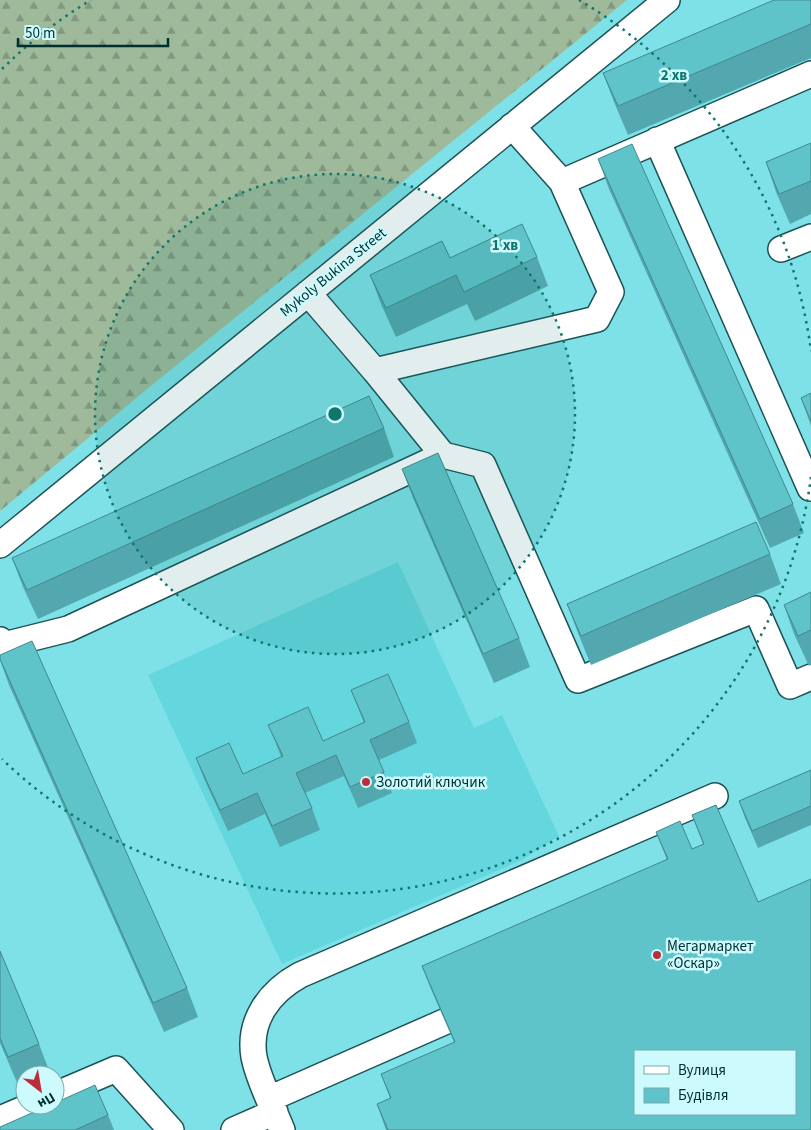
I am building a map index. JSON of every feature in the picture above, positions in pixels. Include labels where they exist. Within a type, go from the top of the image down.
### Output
[{"type":"street","name":"Mykoly Bukina Street","points":[[0,544],[666,0]]},
{"type":"street","points":[[562,182],[811,74]]},
{"type":"street","points":[[376,371],[597,319],[611,292],[562,182],[512,126]]},
{"type":"street","points":[[657,140],[811,487]]},
{"type":"street","points":[[781,249],[811,237]]},
{"type":"street","points":[[308,293],[376,371],[443,456]]},
{"type":"street","points":[[0,640],[4,645],[68,630],[443,456],[483,465],[578,680],[756,610],[790,686],[811,677]]},
{"type":"street","points":[[275,1114],[254,1057],[254,1040],[256,1024],[263,1008],[272,994],[285,983],[715,796]]},
{"type":"street","points":[[234,1130],[275,1114],[444,1022]]},
{"type":"street","points":[[65,1092],[116,1069],[171,1130]]},
{"type":"street","points":[[1,1115],[15,1111]]},
{"type":"shaded area","name":"Золотий ключик","points":[[398,562],[474,728],[502,715],[559,836],[522,860],[282,964],[148,675]]},
{"type":"green space","points":[[0,0],[627,0],[163,376],[0,511]]},
{"type":"building","points":[[774,0],[811,0],[811,24],[618,106],[603,73]]},
{"type":"building","points":[[811,143],[811,181],[779,194],[766,162]]},
{"type":"building","points":[[632,144],[793,504],[760,519],[598,159]]},
{"type":"building","points":[[522,224],[537,257],[464,292],[456,275],[386,308],[370,275],[442,241],[450,258]]},
{"type":"building","points":[[811,393],[811,421],[801,398]]},
{"type":"building","points":[[369,396],[384,428],[27,590],[12,558]]},
{"type":"building","points":[[438,453],[519,638],[483,654],[402,469]]},
{"type":"building","points":[[756,522],[770,554],[581,636],[567,604]]},
{"type":"building","points":[[811,592],[811,630],[798,636],[784,605]]},
{"type":"building","points":[[32,641],[187,988],[153,1003],[0,659],[0,655]]},
{"type":"building","points":[[388,674],[409,722],[370,740],[384,772],[350,787],[336,755],[296,773],[312,808],[272,826],[257,793],[220,810],[196,758],[229,743],[243,774],[283,756],[268,725],[308,707],[323,741],[365,722],[351,690]]},
{"type":"building","points":[[811,770],[811,806],[752,831],[739,801]]},
{"type":"building","name":"Мегармаркет «Оскар»","points":[[716,805],[758,902],[811,879],[811,1130],[388,1130],[377,1104],[391,1098],[381,1074],[455,1042],[422,966],[668,859],[656,832],[680,821],[692,849],[704,844],[692,815]]},
{"type":"building","points":[[0,951],[39,1044],[8,1057],[0,1038]]},
{"type":"building","points":[[95,1085],[108,1115],[75,1130],[0,1130],[0,1127],[27,1115],[65,1115],[65,1098]]},
{"type":"place","name":"Золотий ключик","points":[[366,782]]},
{"type":"place","name":"Мегармаркет «Оскар»","points":[[657,955]]}]
